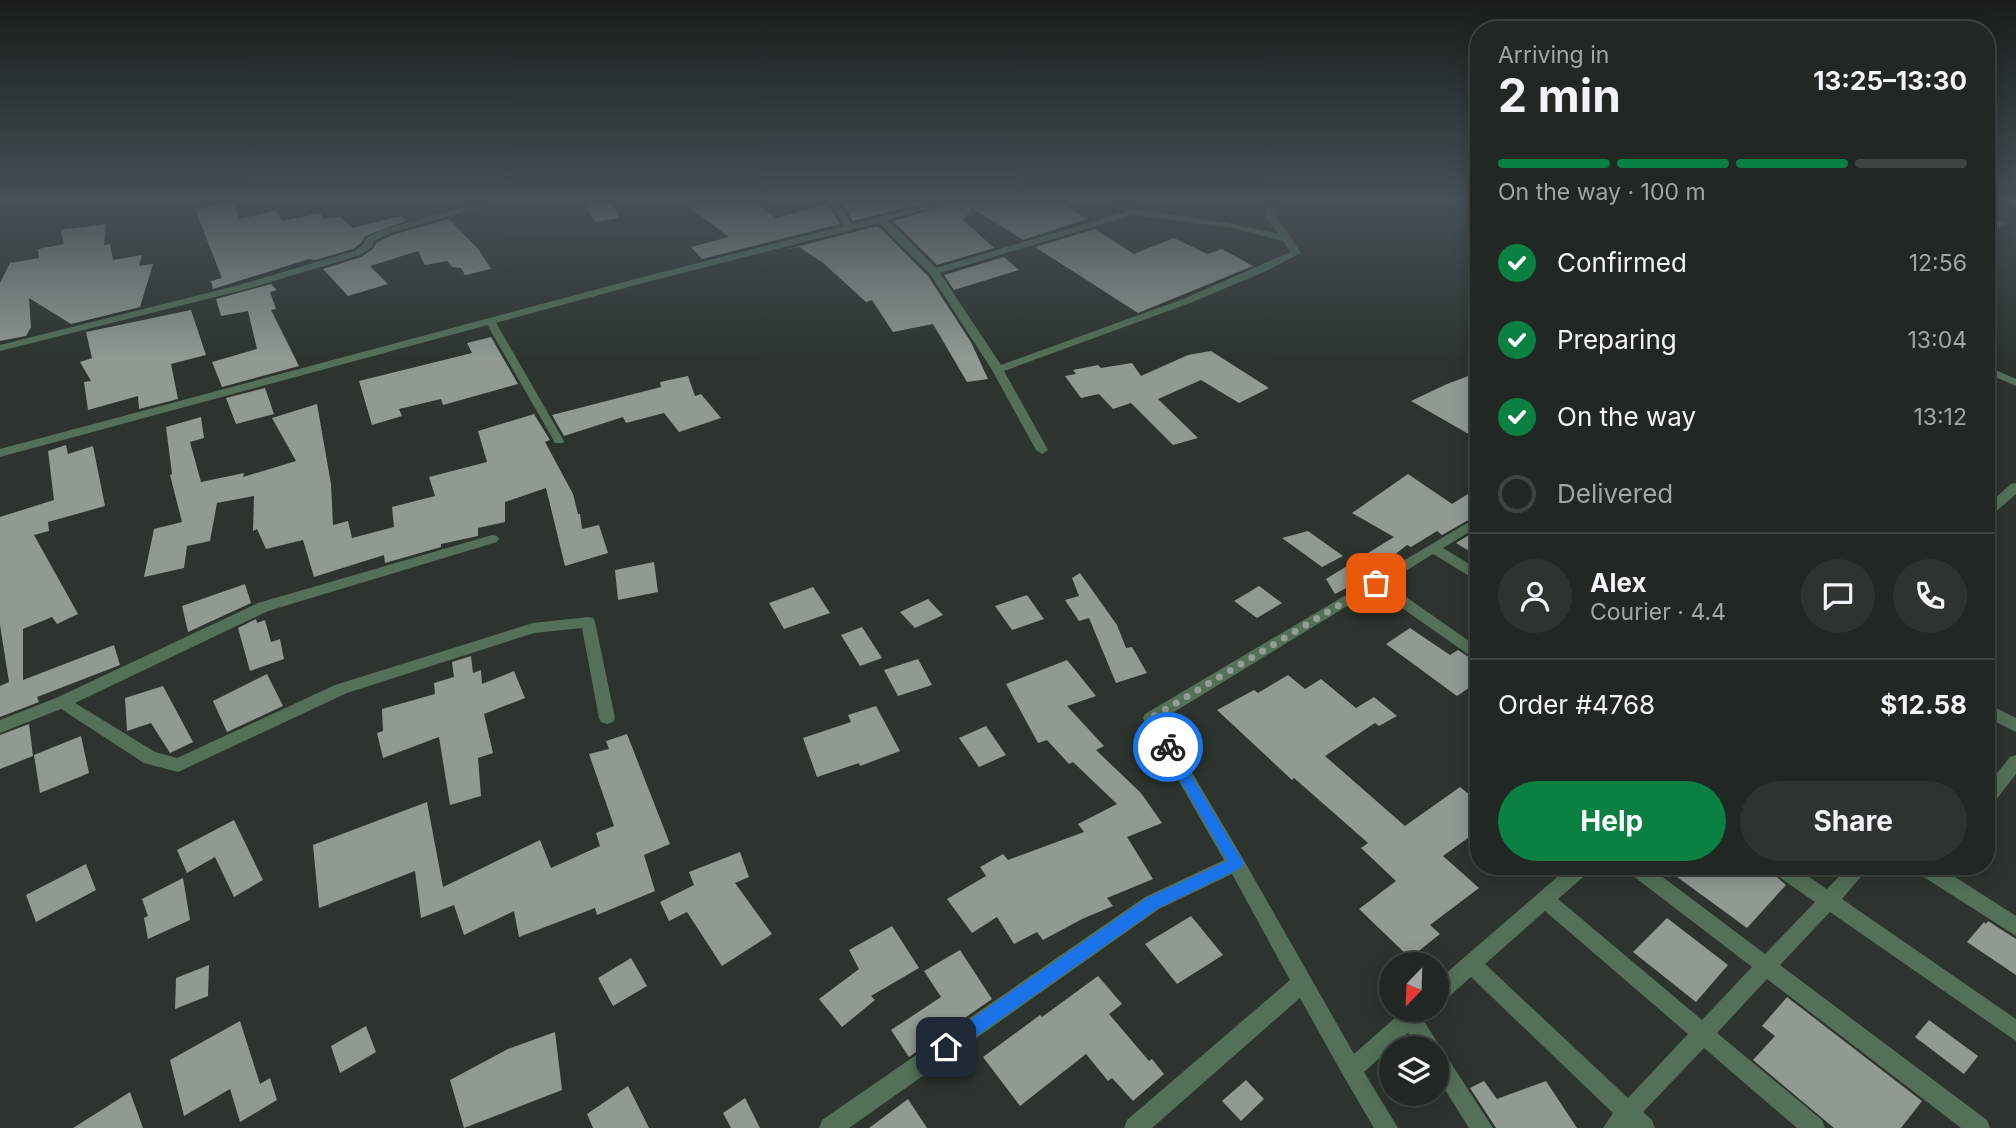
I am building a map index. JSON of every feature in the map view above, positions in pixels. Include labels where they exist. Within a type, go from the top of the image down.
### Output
[{"type":"street","points":[[0,348],[243,287],[355,254]]},
{"type":"street","points":[[0,453],[745,254]]},
{"type":"street","points":[[916,254],[934,271],[998,370],[1042,450]]},
{"type":"street","points":[[934,271],[993,254]]},
{"type":"street","points":[[998,370],[1180,304],[1186,299],[1265,269],[1295,254]]},
{"type":"street","points":[[1995,373],[2016,383]]},
{"type":"street","points":[[1995,505],[2016,487]]},
{"type":"street","points":[[1387,1128],[1301,984],[1236,863],[1151,718],[1470,526]]},
{"type":"street","points":[[0,727],[62,702],[263,607],[492,539]]},
{"type":"street","points":[[1434,548],[1470,571]]},
{"type":"street","points":[[1376,583],[1470,650]]},
{"type":"street","points":[[62,702],[150,758],[178,765],[341,689],[533,628],[588,622],[607,718]]},
{"type":"street","points":[[1995,714],[2016,726]]},
{"type":"street","points":[[1995,789],[2016,762]]},
{"type":"street","points":[[830,1128],[1152,903],[1236,863]]},
{"type":"street","points":[[1449,983],[1573,875]]},
{"type":"street","points":[[1646,875],[1979,1128]]},
{"type":"street","points":[[1792,875],[2016,1031]]},
{"type":"street","points":[[1621,1121],[1853,875]]},
{"type":"street","points":[[1939,875],[2016,928]]},
{"type":"street","points":[[1545,900],[1814,1128]]},
{"type":"street","points":[[1471,964],[1621,1121],[1644,1128]]},
{"type":"street","points":[[1135,1128],[1301,984]]},
{"type":"street","points":[[1351,1070],[1406,1022]]},
{"type":"street","points":[[1449,1077],[1482,1128]]},
{"type":"lane","points":[[490,321],[559,441]]},
{"type":"building","points":[[39,254],[112,254],[113,260],[142,255],[139,266],[153,264],[140,307],[71,324],[29,298],[31,327],[26,336],[0,341],[0,283],[10,263],[39,258]]},
{"type":"building","points":[[212,254],[337,254],[315,260],[309,259],[213,289],[211,281],[222,278]]},
{"type":"building","points":[[366,254],[410,254],[370,266],[388,284],[348,296],[323,269]]},
{"type":"building","points":[[419,254],[481,254],[491,269],[465,275],[461,268],[452,267],[447,261],[425,265]]},
{"type":"building","points":[[697,254],[723,254],[702,259]]},
{"type":"building","points":[[809,254],[906,254],[928,276],[971,342],[988,379],[967,382],[933,324],[893,332],[872,300],[866,302]]},
{"type":"building","points":[[926,254],[975,254],[937,265]]},
{"type":"building","points":[[1045,254],[1230,254],[1253,266],[1138,313]]},
{"type":"building","points":[[1004,257],[1019,270],[954,290],[944,275]]},
{"type":"building","points":[[271,284],[277,290],[270,292],[276,309],[271,310],[299,366],[222,387],[212,362],[257,349],[248,311],[221,316],[216,299]]},
{"type":"building","points":[[191,310],[206,355],[171,364],[178,399],[139,409],[138,396],[88,410],[84,382],[91,381],[80,362],[92,358],[86,332]]},
{"type":"building","points":[[491,337],[518,384],[443,405],[441,399],[399,409],[402,416],[372,425],[359,381],[472,353],[467,343]]},
{"type":"building","points":[[1211,351],[1269,388],[1239,403],[1201,380],[1158,399],[1198,438],[1173,445],[1131,403],[1113,409],[1099,394],[1081,398],[1065,376],[1076,374],[1073,370],[1098,365],[1101,368],[1132,363],[1141,376],[1188,355]]},
{"type":"building","points":[[1470,375],[1470,435],[1411,401]]},
{"type":"building","points":[[688,376],[695,396],[701,394],[721,418],[679,432],[664,413],[626,423],[623,417],[564,436],[552,415],[661,387],[660,382]]},
{"type":"building","points":[[265,388],[274,414],[236,424],[226,398]]},
{"type":"building","points":[[317,404],[331,484],[333,525],[348,521],[352,538],[394,527],[392,507],[435,496],[429,477],[487,462],[478,431],[534,414],[550,440],[545,442],[573,494],[582,529],[599,525],[608,553],[565,566],[546,488],[505,502],[505,522],[478,528],[478,536],[441,544],[441,547],[385,563],[384,555],[314,577],[303,540],[266,549],[257,529],[253,531],[254,496],[217,503],[210,541],[187,546],[184,568],[144,577],[154,529],[182,522],[170,475],[166,427],[201,417],[204,438],[190,442],[201,482],[244,473],[243,477],[296,461],[272,418]]},
{"type":"building","points":[[66,445],[68,454],[93,446],[105,506],[48,522],[49,531],[34,535],[78,614],[57,624],[52,617],[23,629],[23,680],[114,645],[120,665],[37,697],[39,702],[0,717],[0,686],[9,682],[0,625],[0,517],[54,500],[48,451]]},
{"type":"building","points":[[1408,474],[1452,504],[1470,493],[1470,519],[1442,535],[1437,531],[1411,547],[1407,545],[1375,570],[1377,572],[1335,594],[1326,579],[1394,537],[1352,513]]},
{"type":"building","points":[[1308,531],[1343,556],[1322,567],[1282,538]]},
{"type":"building","points":[[1470,534],[1470,552],[1456,543]]},
{"type":"building","points":[[654,562],[658,592],[618,600],[615,570]]},
{"type":"building","points":[[1080,573],[1117,625],[1126,648],[1132,647],[1147,673],[1116,683],[1089,618],[1079,621],[1065,600],[1079,596],[1072,578]]},
{"type":"building","points":[[245,584],[251,603],[188,632],[182,606]]},
{"type":"building","points":[[1259,586],[1282,603],[1257,618],[1234,601]]},
{"type":"building","points":[[813,587],[830,613],[784,629],[769,603]]},
{"type":"building","points":[[1027,595],[1044,619],[1012,630],[995,606]]},
{"type":"building","points":[[928,599],[943,615],[915,628],[900,612]]},
{"type":"building","points":[[256,619],[257,623],[265,620],[271,642],[280,639],[284,659],[250,671],[238,628]]},
{"type":"building","points":[[862,627],[882,658],[860,666],[841,635]]},
{"type":"building","points":[[1410,628],[1450,655],[1458,650],[1470,658],[1470,687],[1457,696],[1386,644]]},
{"type":"building","points":[[471,656],[473,673],[481,670],[482,684],[514,671],[525,698],[484,714],[493,753],[478,758],[481,796],[450,805],[439,737],[383,758],[377,733],[383,731],[382,709],[435,694],[434,683],[454,677],[452,662]]},
{"type":"building","points":[[918,659],[932,685],[898,696],[884,670]]},
{"type":"building","points":[[1067,660],[1096,696],[1067,706],[1104,746],[1096,750],[1141,793],[1162,823],[1127,837],[1153,879],[1107,898],[1113,906],[1043,940],[1037,932],[1014,944],[997,917],[972,933],[947,899],[986,876],[980,867],[1003,854],[1008,860],[1084,832],[1078,824],[1117,804],[1073,762],[1069,764],[1047,740],[1038,743],[1006,684]]},
{"type":"building","points":[[267,674],[283,706],[227,732],[213,701]]},
{"type":"building","points":[[1288,675],[1305,689],[1321,679],[1356,708],[1374,697],[1397,716],[1379,726],[1375,723],[1325,756],[1405,826],[1460,787],[1470,795],[1470,836],[1443,856],[1479,888],[1430,925],[1440,934],[1418,952],[1404,952],[1359,909],[1396,881],[1361,848],[1368,843],[1294,778],[1292,780],[1217,710],[1254,690],[1258,693]]},
{"type":"building","points":[[163,686],[193,742],[170,753],[151,723],[127,731],[125,698]]},
{"type":"building","points":[[876,706],[900,751],[860,766],[859,763],[817,777],[803,738],[851,722],[848,715]]},
{"type":"building","points":[[29,724],[33,756],[0,769],[0,735]]},
{"type":"building","points":[[986,726],[1006,755],[979,767],[959,738]]},
{"type":"building","points":[[627,734],[670,844],[644,855],[655,891],[597,915],[595,908],[519,937],[514,911],[464,935],[454,905],[421,918],[415,871],[319,908],[313,845],[427,802],[443,887],[540,840],[551,868],[600,846],[596,833],[614,826],[589,754],[609,749],[606,741]]},
{"type":"building","points":[[81,736],[89,773],[40,793],[34,755]]},
{"type":"building","points":[[234,820],[263,880],[234,897],[215,857],[187,873],[177,850]]},
{"type":"building","points":[[740,852],[749,877],[735,883],[772,934],[722,966],[687,912],[669,921],[660,902],[694,885],[689,872]]},
{"type":"building","points":[[86,864],[96,890],[36,922],[26,895]]},
{"type":"building","points":[[1674,875],[1774,875],[1786,885],[1747,928]]},
{"type":"building","points":[[183,878],[190,920],[148,939],[144,918],[148,916],[142,899]]},
{"type":"building","points":[[1191,916],[1223,955],[1177,984],[1145,944]]},
{"type":"building","points":[[1667,918],[1728,965],[1696,1002],[1633,952]]},
{"type":"building","points":[[1988,921],[2016,939],[2016,975],[1967,942],[1984,922],[1986,924]]},
{"type":"building","points":[[892,926],[919,968],[871,996],[875,1000],[842,1027],[819,999],[859,969],[849,950]]},
{"type":"building","points":[[960,950],[992,999],[909,1057],[891,1030],[941,997],[924,971]]},
{"type":"building","points":[[631,958],[647,986],[613,1006],[598,978]]},
{"type":"building","points":[[209,965],[208,996],[175,1009],[176,978]]},
{"type":"building","points":[[1098,976],[1122,1004],[1109,1014],[1149,1061],[1152,1059],[1164,1074],[1133,1101],[1112,1078],[1108,1081],[1086,1054],[1020,1106],[983,1057]]},
{"type":"building","points":[[1787,997],[1922,1101],[1901,1128],[1834,1128],[1753,1060],[1775,1036],[1762,1026]]},
{"type":"building","points":[[1929,1020],[1978,1056],[1964,1074],[1915,1037]]},
{"type":"building","points":[[240,1021],[260,1084],[270,1078],[277,1100],[240,1122],[230,1089],[184,1116],[170,1060]]},
{"type":"building","points":[[366,1026],[376,1052],[340,1073],[331,1046]]},
{"type":"building","points":[[555,1032],[562,1090],[464,1128],[450,1080],[508,1049]]},
{"type":"building","points":[[1246,1080],[1264,1099],[1241,1121],[1222,1101]]},
{"type":"building","points":[[1484,1081],[1497,1099],[1546,1081],[1577,1128],[1496,1128],[1470,1088]]},
{"type":"building","points":[[628,1086],[649,1128],[593,1128],[587,1114]]},
{"type":"building","points":[[130,1092],[143,1128],[73,1128]]},
{"type":"building","points":[[745,1098],[760,1128],[731,1128],[723,1113]]},
{"type":"building","points":[[908,1099],[927,1128],[869,1128]]},
{"type":"way so far","points":[[1168,747],[1151,718],[1376,583]]},
{"type":"route","points":[[946,1047],[1152,903],[1236,863],[1168,747]]}]
